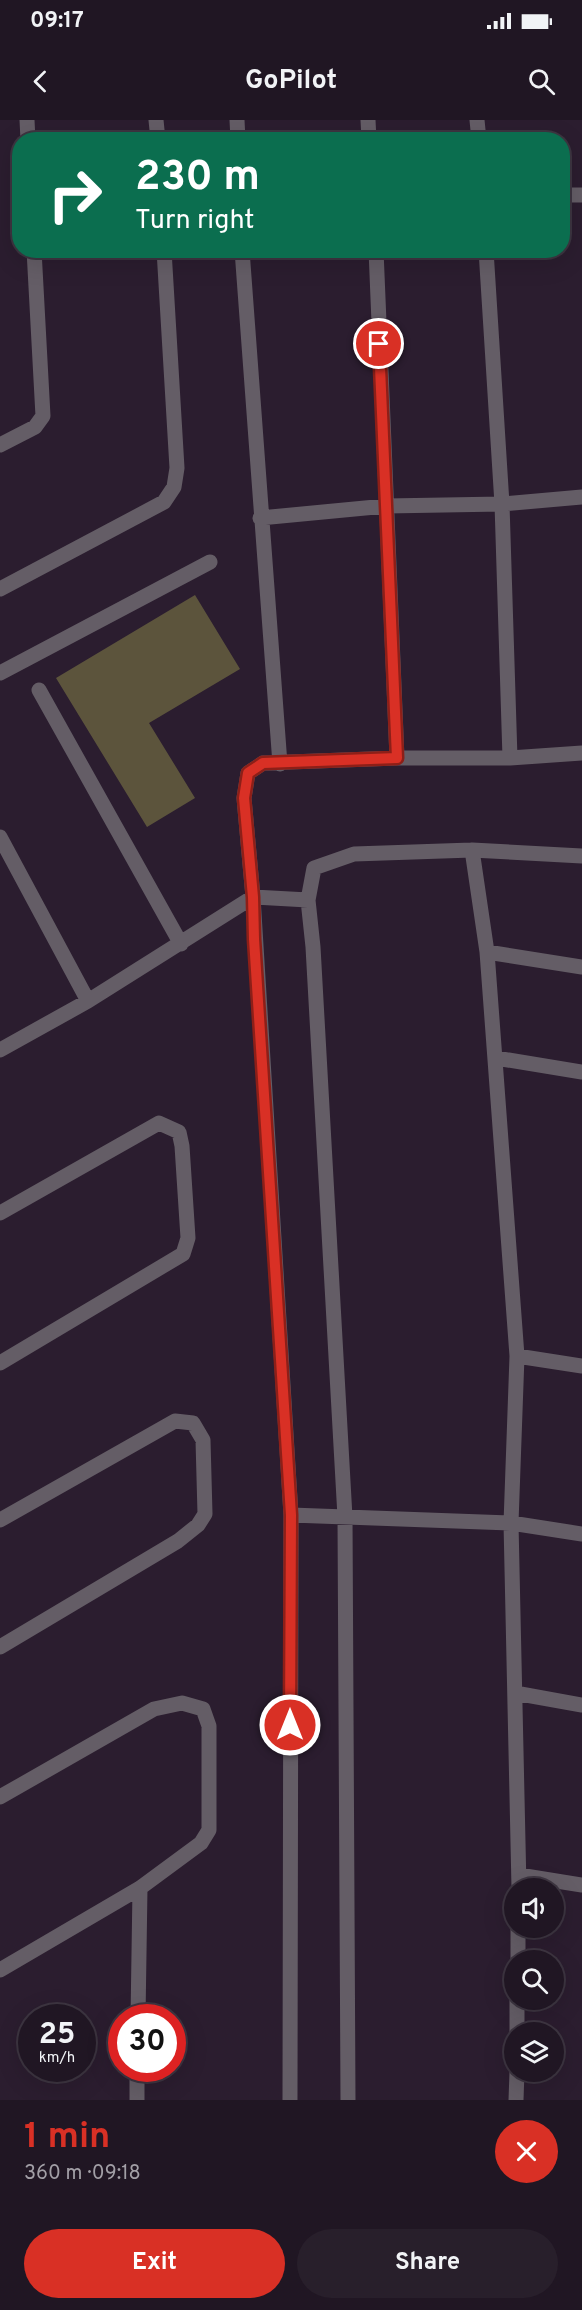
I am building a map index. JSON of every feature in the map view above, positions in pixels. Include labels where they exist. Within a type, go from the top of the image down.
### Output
[{"type":"street","points":[[0,445],[35,427],[43,416],[34,258]]},
{"type":"street","points":[[0,589],[164,502],[174,487],[177,468],[164,258]]},
{"type":"street","points":[[243,258],[260,519],[280,764]]},
{"type":"street","points":[[375,258],[397,758]]},
{"type":"street","points":[[487,258],[502,504],[510,758]]},
{"type":"street","points":[[260,519],[386,506],[502,504],[582,497]]},
{"type":"street","points":[[0,673],[210,562]]},
{"type":"street","points":[[39,690],[181,944]]},
{"type":"street","points":[[290,2100],[291,1515],[253,897],[244,798],[248,773],[263,763],[397,758],[510,758],[582,753]]},
{"type":"street","points":[[0,837],[88,1001]]},
{"type":"street","points":[[472,850],[488,952],[517,1356],[511,1522],[519,1878]]},
{"type":"street","points":[[348,2100],[345,1517],[313,947],[308,900],[315,868],[354,854],[472,850],[582,856]]},
{"type":"street","points":[[0,1050],[88,1001],[253,897],[308,900]]},
{"type":"street","points":[[488,952],[582,968]]},
{"type":"street","points":[[496,1058],[582,1072]]},
{"type":"street","points":[[0,1213],[159,1123],[179,1132],[182,1146],[188,1238],[183,1254],[0,1363]]},
{"type":"street","points":[[517,1356],[582,1366]]},
{"type":"street","points":[[0,1520],[175,1421],[192,1423],[203,1440],[205,1514],[198,1525],[178,1541],[0,1647]]},
{"type":"street","points":[[291,1515],[511,1522],[582,1534]]},
{"type":"street","points":[[515,1693],[582,1705]]},
{"type":"street","points":[[0,1797],[154,1709],[182,1703],[203,1709],[209,1726],[209,1830],[201,1843],[140,1888],[0,1970]]},
{"type":"street","points":[[564,1884],[582,1885]]},
{"type":"street","points":[[138,2004],[140,1888]]},
{"type":"street","points":[[137,2082],[137,2100]]},
{"type":"street","points":[[516,2082],[516,2100]]},
{"type":"building","points":[[195,595],[240,669],[149,723],[195,798],[147,827],[56,678]]},
{"type":"route","points":[[290,1725],[291,1515],[253,897],[244,798],[248,773],[263,763],[397,758],[379,344]]}]
